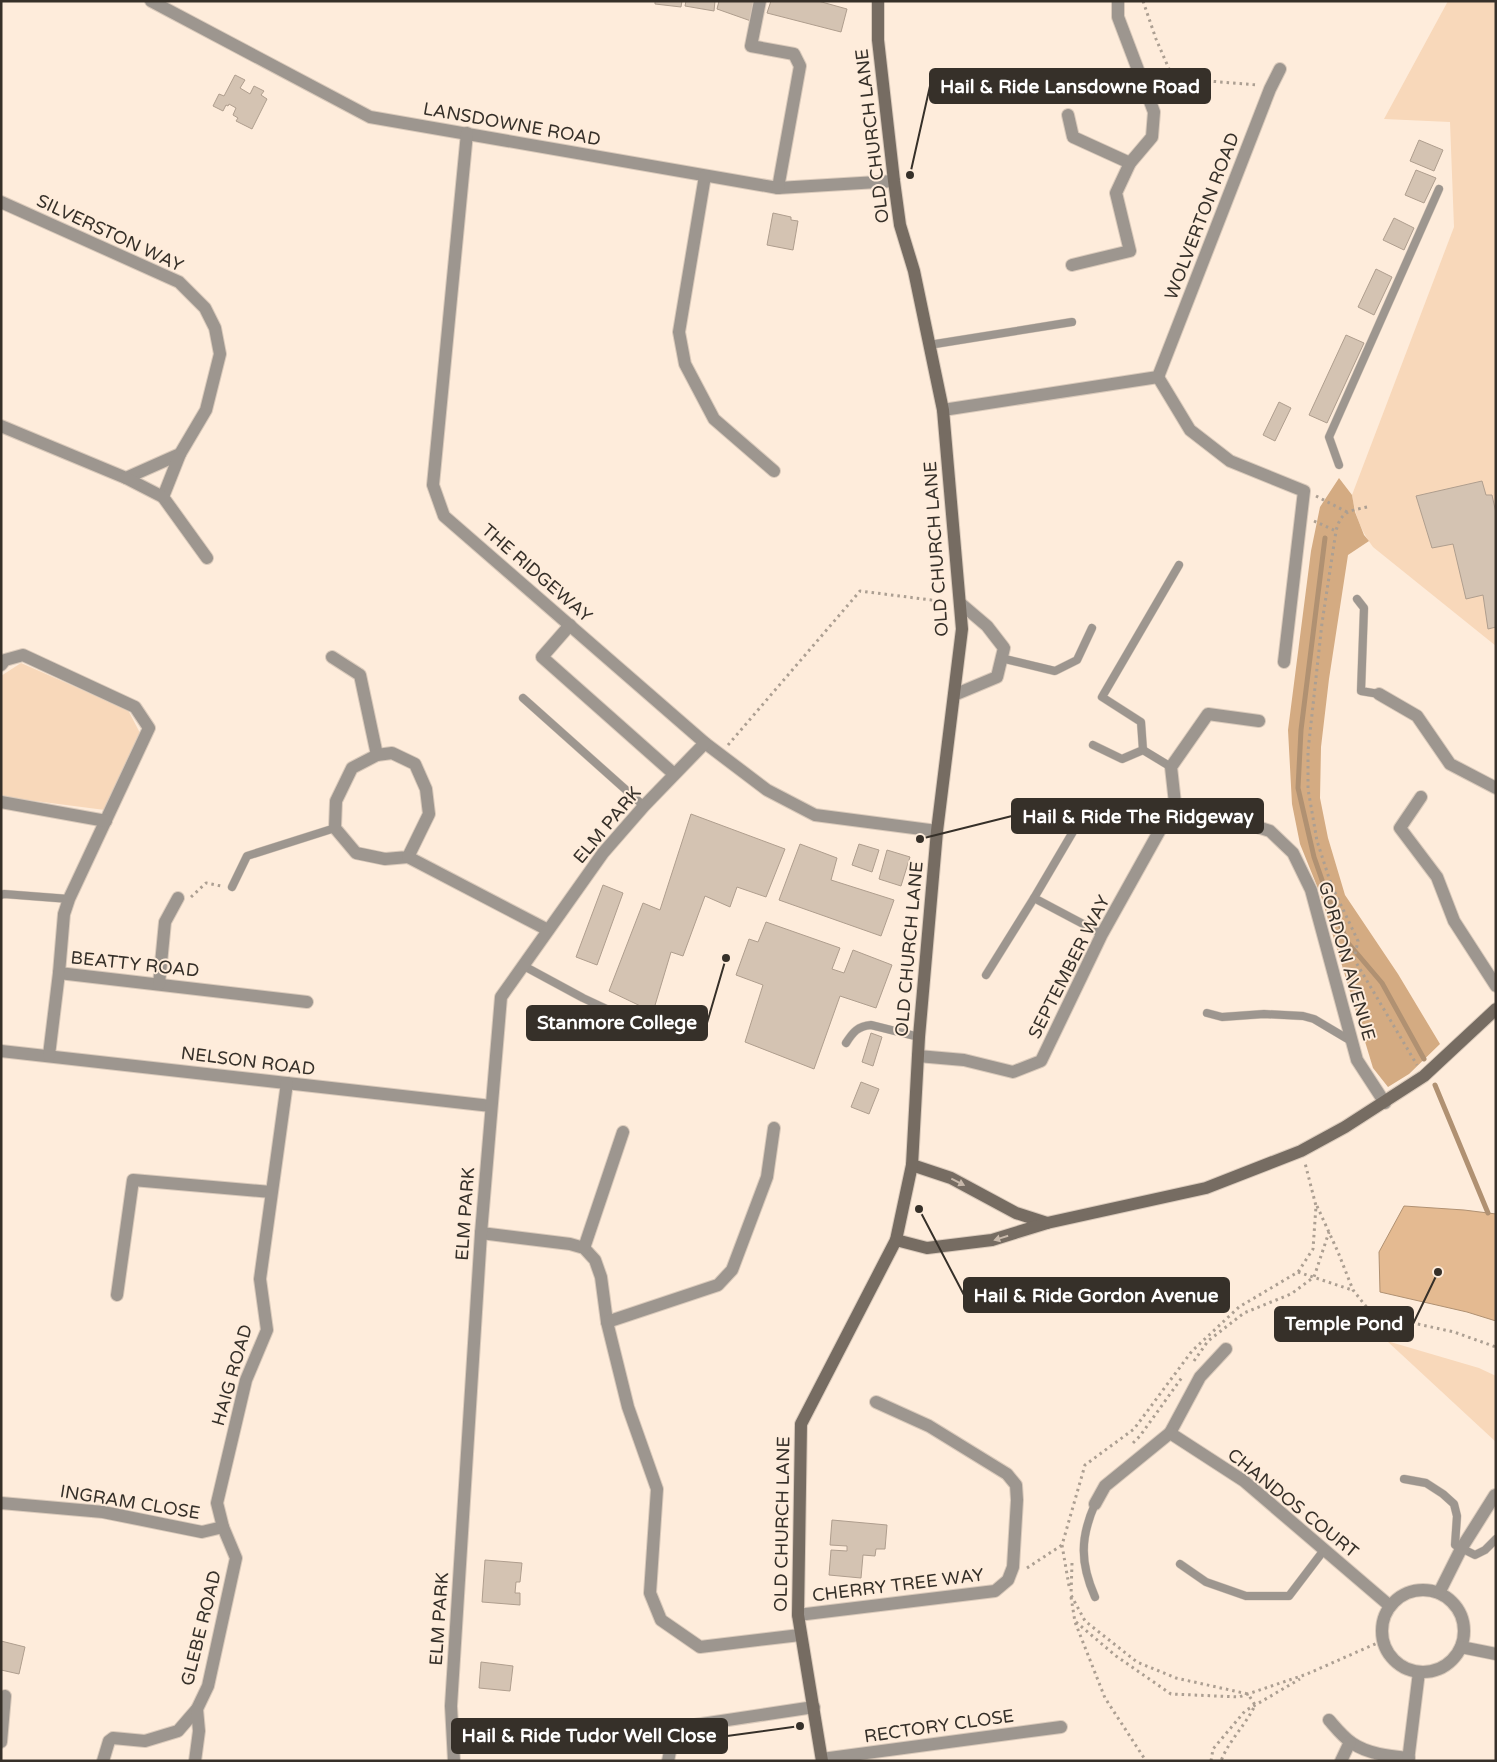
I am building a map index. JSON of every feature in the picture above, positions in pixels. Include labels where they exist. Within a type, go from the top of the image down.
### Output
[{"type":"street","name":"LANSDOWNE ROAD","points":[[151,1],[370,117],[778,188],[894,181]]},
{"type":"street","points":[[760,1],[751,46],[794,54],[800,66],[778,188]]},
{"type":"street","name":"OLD CHURCH LANE","points":[[822,1760],[798,1615],[800,1424],[896,1240],[912,1165],[919,1038],[937,831],[962,629],[943,410],[914,270],[900,225],[878,40],[878,1]]},
{"type":"street","points":[[1072,265],[1130,251],[1116,193],[1130,164],[1152,137],[1154,112],[1118,17],[1118,1]]},
{"type":"street","name":"WOLVERTON ROAD","points":[[1158,377],[1270,89],[1280,69]]},
{"type":"street","points":[[1068,115],[1073,137],[1130,164]]},
{"type":"street","name":"THE RIDGEWAY","points":[[467,133],[433,486],[444,516],[705,743],[767,790],[815,815],[937,831]]},
{"type":"street","points":[[705,176],[679,332],[685,364],[714,419],[774,472]]},
{"type":"street","name":"SILVERSTON WAY","points":[[1,202],[179,282],[204,308],[215,328],[220,354],[206,410],[180,454],[163,497]]},
{"type":"street","points":[[943,410],[1158,377],[1190,430],[1230,460],[1304,491],[1284,662]]},
{"type":"street","points":[[1,426],[126,478],[163,497],[207,558]]},
{"type":"street","points":[[126,478],[180,454]]},
{"type":"street","points":[[954,696],[997,677],[1004,648],[987,626],[960,603]]},
{"type":"street","points":[[570,625],[542,658],[674,774]]},
{"type":"street","name":"BEATTY ROAD","points":[[1,665],[5,660],[23,655],[134,708],[149,728],[69,899],[64,914],[59,973],[307,1002]]},
{"type":"street","points":[[332,656],[360,675],[377,755]]},
{"type":"street","points":[[1379,694],[1417,716],[1450,764],[1496,788]]},
{"type":"street","points":[[1171,767],[1208,714],[1259,721]]},
{"type":"street","name":"ELM PARK","points":[[454,1761],[451,1706],[481,1233],[501,997],[603,853],[644,806],[705,743]]},
{"type":"street","points":[[408,858],[428,814],[426,789],[415,764],[392,753],[377,755],[352,768],[336,801],[335,828],[356,853],[385,859],[408,858],[548,930]]},
{"type":"street","name":"SEPTEMBER WAY","points":[[918,1056],[964,1060],[1013,1072],[1042,1061],[1102,934],[1175,802],[1171,767]]},
{"type":"street","points":[[1420,797],[1400,828],[1436,877],[1454,921],[1496,986]]},
{"type":"street","points":[[1,802],[106,821]]},
{"type":"street","name":"GORDON AVENUE","points":[[1242,822],[1270,831],[1293,853],[1311,890],[1357,1060],[1384,1103]]},
{"type":"street","points":[[159,984],[165,922],[178,898]]},
{"type":"street","points":[[49,1056],[59,973]]},
{"type":"street","points":[[896,1240],[927,1248],[992,1240],[1047,1223],[1206,1188],[1302,1151],[1384,1103],[1424,1076],[1496,1009]]},
{"type":"street","name":"NELSON ROAD","points":[[1,1051],[491,1106]]},
{"type":"street","name":"HAIG ROAD","points":[[224,1527],[216,1503],[246,1380],[267,1330],[260,1278],[287,1083]]},
{"type":"street","points":[[607,1322],[718,1285],[732,1270],[767,1177],[774,1128]]},
{"type":"street","points":[[584,1248],[623,1132]]},
{"type":"street","points":[[912,1165],[951,1178],[1016,1213],[1047,1223]]},
{"type":"street","points":[[117,1295],[133,1180],[271,1192]]},
{"type":"street","points":[[481,1233],[570,1244],[584,1248],[595,1260],[601,1277],[607,1322],[628,1407],[657,1489],[650,1593],[661,1620],[700,1647],[800,1635]]},
{"type":"street","points":[[1095,1504],[1105,1486],[1170,1433],[1200,1377],[1226,1349]]},
{"type":"street","name":"CHERRY TREE WAY","points":[[798,1615],[995,1591],[1008,1580],[1013,1567],[1018,1500],[1016,1486],[1007,1474],[929,1426],[876,1402]]},
{"type":"street","name":"CHANDOS COURT","points":[[1170,1433],[1244,1481],[1390,1606]]},
{"type":"street","points":[[1439,1593],[1461,1549],[1495,1495]]},
{"type":"street","name":"INGRAM CLOSE","points":[[1,1503],[103,1512],[202,1532],[224,1527]]},
{"type":"street","name":"GLEBE ROAD","points":[[103,1761],[109,1742],[113,1738],[145,1741],[178,1730],[197,1709],[208,1686],[236,1558],[224,1527]]},
{"type":"street","points":[[1414,1590],[1428,1590],[1439,1593],[1451,1601],[1460,1612],[1464,1626],[1461,1647],[1453,1659],[1442,1668],[1428,1672],[1419,1672],[1405,1668],[1394,1660],[1382,1641],[1382,1626],[1385,1612],[1390,1606],[1400,1596],[1414,1590]]},
{"type":"street","points":[[1461,1647],[1496,1654]]},
{"type":"street","points":[[1329,1720],[1350,1742],[1363,1749],[1409,1760],[1419,1672]]},
{"type":"street","points":[[1,1742],[3,1695]]},
{"type":"street","points":[[668,1761],[675,1728],[814,1707]]},
{"type":"street","points":[[195,1761],[199,1731],[197,1709]]},
{"type":"street","name":"RECTORY CLOSE","points":[[822,1760],[1061,1727]]},
{"type":"street","points":[[1340,1761],[1350,1742]]},
{"type":"lane","points":[[1339,465],[1329,437],[1439,188]]},
{"type":"lane","points":[[929,345],[1072,322]]},
{"type":"lane","points":[[1143,750],[1141,722],[1102,697],[1179,565]]},
{"type":"lane","points":[[1357,599],[1364,608],[1361,691],[1379,694]]},
{"type":"lane","points":[[1001,658],[1055,671],[1077,660],[1092,628]]},
{"type":"lane","points":[[523,698],[644,806]]},
{"type":"lane","points":[[1093,745],[1122,759],[1143,750]]},
{"type":"lane","points":[[1143,750],[1171,767]]},
{"type":"lane","points":[[986,975],[1087,808]]},
{"type":"lane","points":[[232,887],[246,856],[335,828]]},
{"type":"lane","points":[[1,895],[69,899]]},
{"type":"lane","points":[[1034,898],[1102,934]]},
{"type":"lane","points":[[522,965],[583,998],[647,1028]]},
{"type":"lane","points":[[1207,1013],[1222,1017],[1264,1014],[1303,1016],[1314,1019],[1351,1041]]},
{"type":"lane","points":[[846,1043],[856,1029],[871,1025],[919,1038]]},
{"type":"lane","points":[[1404,1479],[1426,1483],[1454,1504],[1457,1516],[1455,1545],[1461,1549],[1475,1555],[1485,1550],[1496,1539]]},
{"type":"lane","points":[[1095,1504],[1086,1524],[1084,1538],[1086,1578],[1095,1597]]},
{"type":"lane","points":[[1180,1564],[1206,1582],[1246,1596],[1289,1596],[1324,1550]]},
{"type":"path","points":[[1143,1],[1156,39],[1174,78],[1260,85],[1270,89]]},
{"type":"path","points":[[1304,491],[1348,512]]},
{"type":"path","points":[[1368,507],[1348,512],[1339,519],[1336,531],[1316,672],[1308,751],[1308,789],[1317,841],[1331,884],[1358,940],[1354,959],[1424,1076]]},
{"type":"path","points":[[1301,514],[1336,531]]},
{"type":"path","points":[[720,754],[860,591],[960,603]]},
{"type":"path","points":[[178,898],[190,899],[206,883],[232,887]]},
{"type":"path","points":[[1302,1151],[1316,1206],[1353,1290],[1372,1314],[1454,1332],[1496,1347]]},
{"type":"path","points":[[1146,1761],[1105,1698],[1075,1622],[1062,1545],[1085,1466],[1134,1430],[1192,1351],[1239,1307],[1298,1272],[1313,1249],[1316,1206]]},
{"type":"path","points":[[1191,1364],[1208,1341],[1244,1313],[1291,1294],[1314,1277],[1328,1232]]},
{"type":"path","points":[[1298,1272],[1353,1290]]},
{"type":"path","points":[[1127,1448],[1140,1436],[1185,1372]]},
{"type":"path","points":[[1008,1580],[1062,1545]]},
{"type":"path","points":[[1072,1558],[1071,1595],[1085,1620],[1137,1662],[1176,1678],[1248,1694],[1255,1705]]},
{"type":"path","points":[[1075,1622],[1116,1656],[1171,1694],[1239,1697],[1307,1674],[1382,1641]]},
{"type":"path","points":[[1211,1761],[1213,1749],[1244,1711],[1307,1674]]},
{"type":"path","points":[[1221,1761],[1226,1748],[1255,1705]]},
{"type":"shaded area","points":[[1448,1],[1496,1],[1496,646],[1373,547],[1359,522],[1352,495],[1454,227],[1450,122],[1384,119]]},
{"type":"shaded area","points":[[1339,478],[1352,495],[1355,512],[1364,535],[1369,541],[1348,555],[1329,679],[1321,747],[1320,798],[1328,838],[1345,895],[1398,974],[1440,1044],[1409,1074],[1388,1087],[1373,1068],[1321,896],[1300,844],[1292,804],[1288,730],[1311,551],[1320,507]]},
{"type":"shaded area","points":[[21,663],[128,710],[140,733],[105,810],[4,797],[1,794],[1,676]]},
{"type":"shaded area","points":[[1404,1206],[1496,1214],[1496,1321],[1467,1312],[1380,1292],[1379,1252]]},
{"type":"shaded area","points":[[1387,1341],[1479,1368],[1496,1376],[1496,1442]]},
{"type":"building","points":[[655,1],[682,1],[681,7],[655,4]]},
{"type":"building","points":[[686,1],[715,1],[714,11],[685,6]]},
{"type":"building","points":[[719,1],[757,1],[751,21],[717,9]]},
{"type":"building","points":[[771,1],[818,1],[847,9],[841,32],[767,13]]},
{"type":"building","points":[[235,75],[245,80],[240,88],[250,94],[254,86],[264,91],[261,95],[267,99],[252,129],[236,121],[238,118],[233,115],[236,108],[229,104],[228,106],[226,105],[223,111],[213,106],[219,94],[224,96]]},
{"type":"building","points":[[1419,140],[1443,150],[1434,171],[1410,161]]},
{"type":"building","points":[[1416,170],[1436,178],[1424,203],[1405,195]]},
{"type":"building","points":[[773,213],[791,217],[791,220],[798,221],[793,250],[767,245]]},
{"type":"building","points":[[1394,218],[1414,228],[1404,250],[1383,240]]},
{"type":"building","points":[[1376,269],[1392,277],[1374,315],[1358,307]]},
{"type":"building","points":[[1346,335],[1364,343],[1327,423],[1309,415]]},
{"type":"building","points":[[1279,402],[1291,408],[1275,441],[1263,435]]},
{"type":"building","points":[[1482,481],[1486,495],[1492,495],[1496,513],[1496,627],[1488,629],[1483,595],[1466,599],[1453,544],[1432,548],[1416,496]]},
{"type":"building","points":[[691,814],[785,849],[766,897],[737,887],[730,907],[705,896],[683,956],[671,952],[653,1012],[609,991],[643,903],[660,910]]},
{"type":"building","points":[[800,844],[837,858],[831,880],[894,900],[881,936],[779,900]]},
{"type":"building","points":[[859,844],[879,850],[872,872],[852,865]]},
{"type":"building","points":[[887,850],[910,857],[901,886],[879,879]]},
{"type":"building","points":[[603,885],[623,893],[597,965],[576,957]]},
{"type":"building","points":[[766,922],[840,948],[832,969],[844,973],[853,950],[892,965],[876,1008],[840,996],[814,1069],[745,1042],[763,985],[736,975],[749,939],[758,942]]},
{"type":"building","points":[[871,1033],[882,1037],[873,1066],[862,1062]]},
{"type":"building","points":[[861,1082],[879,1089],[869,1114],[851,1107]]},
{"type":"building","points":[[832,1520],[887,1525],[885,1549],[876,1549],[875,1556],[863,1555],[861,1578],[829,1575],[831,1550],[847,1551],[847,1546],[830,1545]]},
{"type":"building","points":[[485,1560],[522,1563],[520,1582],[516,1582],[515,1593],[520,1593],[520,1605],[482,1602]]},
{"type":"building","points":[[1,1641],[25,1647],[19,1674],[1,1670]]},
{"type":"building","points":[[481,1662],[513,1666],[510,1691],[479,1688]]},
{"type":"waterway","points":[[1325,538],[1301,730],[1298,788],[1314,857],[1329,900],[1348,943],[1382,983],[1424,1059]]},
{"type":"waterway","points":[[1435,1085],[1488,1213]]},
{"type":"place","name":"Hail & Ride Lansdowne Road","points":[[910,175]]},
{"type":"place","name":"Hail & Ride The Ridgeway","points":[[920,839]]},
{"type":"place","name":"Stanmore College","points":[[726,958]]},
{"type":"place","name":"Hail & Ride Gordon Avenue","points":[[919,1209]]},
{"type":"place","name":"Temple Pond","points":[[1438,1272]]},
{"type":"place","name":"Hail & Ride Tudor Well Close","points":[[800,1726]]}]
